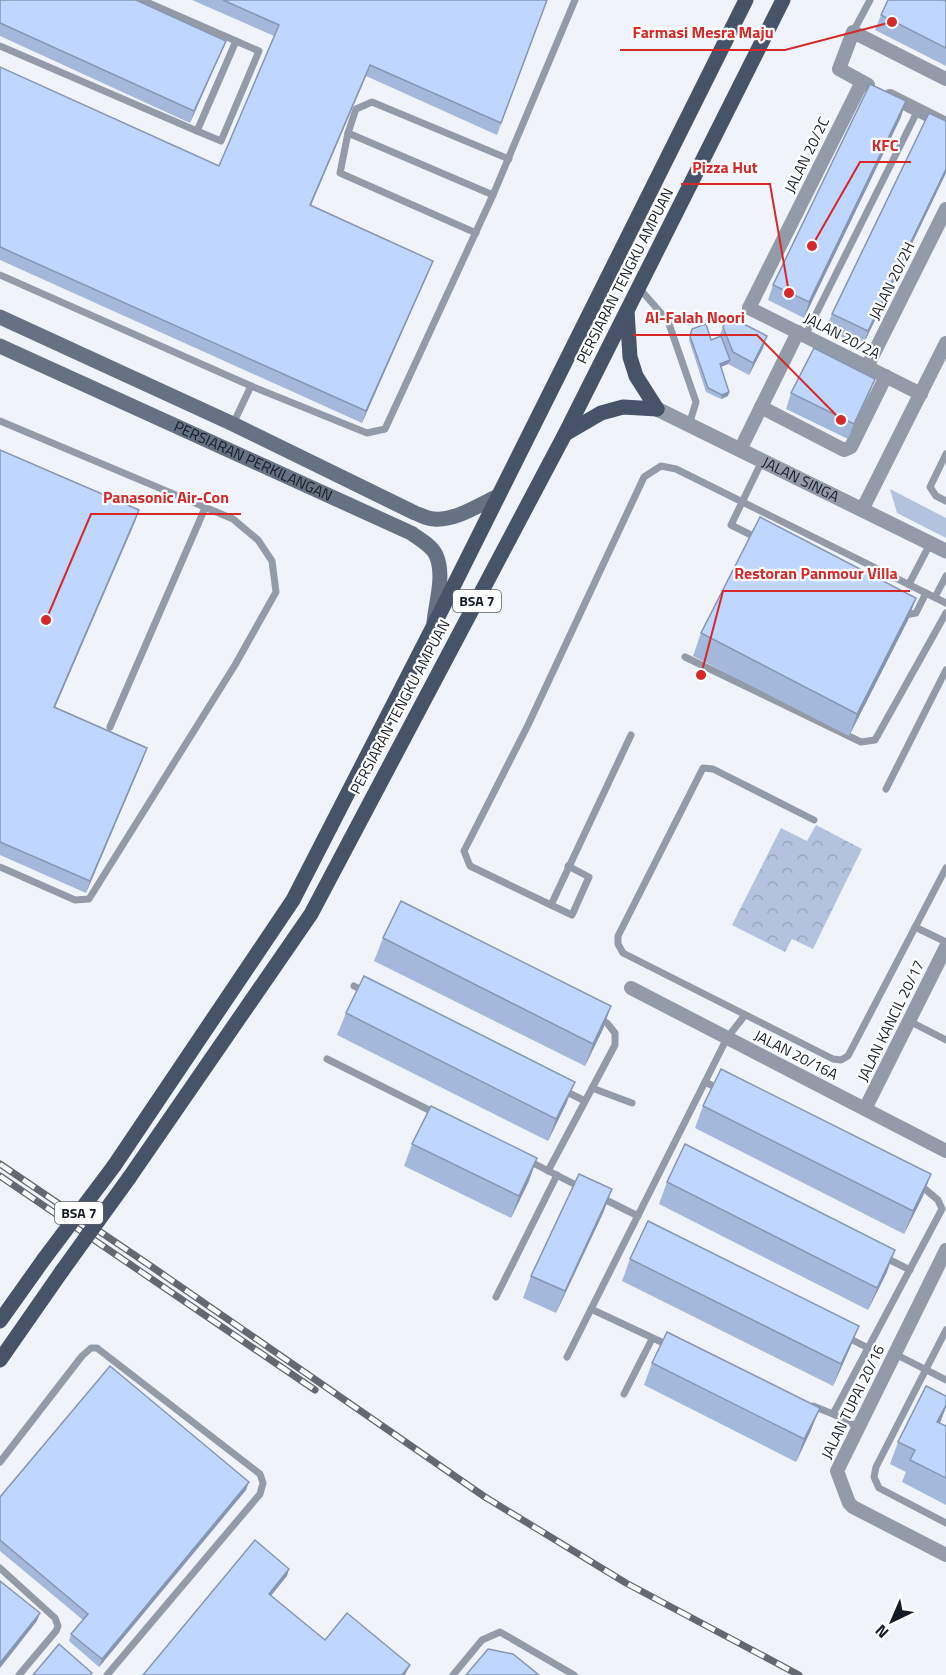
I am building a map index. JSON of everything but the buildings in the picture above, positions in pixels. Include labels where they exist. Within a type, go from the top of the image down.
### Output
[{"type":"main road","name":"PERSIARAN TENGKU AMPUAN","points":[[0,1321],[114,1166],[293,900],[434,625],[746,0]]},
{"type":"main road","name":"PERSIARAN TENGKU AMPUAN","points":[[0,1360],[129,1179],[311,914],[566,434],[783,0]]},
{"type":"main road","points":[[627,311],[630,357],[636,376],[657,409]]},
{"type":"main road","points":[[0,317],[233,424],[432,520],[467,511],[498,496]]},
{"type":"main road","name":"PERSIARAN PERKILANGAN","points":[[0,346],[411,533],[436,554],[440,572],[434,625]]},
{"type":"main road","points":[[566,434],[601,413],[623,407],[657,409]]},
{"type":"street","points":[[946,79],[853,32],[839,69],[946,124]]},
{"type":"street","name":"JALAN 20/2C","points":[[749,308],[862,82]]},
{"type":"street","name":"JALAN 20/2H","points":[[867,367],[946,209]]},
{"type":"street","name":"JALAN 20/2A","points":[[749,308],[921,394]]},
{"type":"street","points":[[740,450],[802,334]]},
{"type":"street","points":[[862,510],[946,343]]},
{"type":"street","points":[[761,407],[844,450],[851,447],[886,376]]},
{"type":"street","name":"JALAN SINGA","points":[[657,409],[946,551]]},
{"type":"street","name":"JALAN KANCIL 20/17","points":[[865,1109],[946,947]]},
{"type":"street","name":"JALAN 20/16A","points":[[631,988],[946,1151]]},
{"type":"street","name":"JALAN TUPAI 20/16","points":[[946,1250],[837,1471],[849,1503],[853,1507],[946,1555]]},
{"type":"lane","points":[[0,46],[221,141],[259,51],[142,0]]},
{"type":"lane","points":[[0,275],[250,386],[367,433],[385,429],[509,159],[574,0]]},
{"type":"lane","points":[[853,32],[870,0]]},
{"type":"lane","points":[[197,131],[236,41]]},
{"type":"lane","points":[[476,233],[340,172],[348,133],[356,109],[372,102],[509,159]]},
{"type":"lane","points":[[802,334],[918,110]]},
{"type":"lane","points":[[348,133],[493,195]]},
{"type":"lane","points":[[639,288],[668,321],[696,402],[689,425]]},
{"type":"lane","points":[[233,424],[250,386]]},
{"type":"lane","points":[[0,422],[234,519],[258,540],[272,561],[276,592],[235,664],[89,899],[75,900],[0,867]]},
{"type":"lane","points":[[946,454],[930,487],[936,496],[946,501]]},
{"type":"lane","points":[[762,461],[731,525],[762,541]]},
{"type":"lane","points":[[568,866],[589,877],[572,915],[470,866],[464,851],[528,725],[644,477],[661,466],[676,469],[946,603]]},
{"type":"lane","points":[[110,727],[205,508]]},
{"type":"lane","points":[[909,584],[930,544]]},
{"type":"lane","points":[[935,597],[946,576]]},
{"type":"lane","points":[[896,610],[906,615],[916,613],[926,593]]},
{"type":"lane","points":[[685,657],[861,742],[875,740],[944,622],[946,613]]},
{"type":"lane","points":[[886,789],[946,670]]},
{"type":"lane","points":[[551,905],[631,735]]},
{"type":"lane","points":[[814,820],[713,769],[704,768],[618,936],[618,944],[623,953],[833,1059],[841,1060],[848,1056],[946,868]]},
{"type":"lane","points":[[915,927],[946,942]]},
{"type":"lane","points":[[354,986],[375,997]]},
{"type":"lane","points":[[548,1171],[615,1045],[615,1033],[607,1023],[586,1012]]},
{"type":"lane","points":[[567,1357],[727,1038],[745,1015]]},
{"type":"lane","points":[[909,1022],[946,1040]]},
{"type":"lane","points":[[327,1059],[443,1118]]},
{"type":"lane","points":[[705,1082],[727,1092]]},
{"type":"lane","points":[[554,1085],[585,1101]]},
{"type":"lane","points":[[592,1088],[632,1103]]},
{"type":"lane","points":[[672,1149],[682,1154]]},
{"type":"lane","points":[[517,1155],[587,1191]]},
{"type":"lane","points":[[496,1297],[557,1175]]},
{"type":"lane","points":[[833,1414],[942,1209],[938,1200],[920,1185],[909,1180]]},
{"type":"lane","points":[[597,1196],[638,1216]]},
{"type":"lane","points":[[632,1228],[642,1233]]},
{"type":"lane","points":[[879,1254],[910,1270]]},
{"type":"lane","points":[[591,1309],[674,1348]]},
{"type":"lane","points":[[946,1330],[876,1467],[874,1478],[879,1488],[946,1523]]},
{"type":"lane","points":[[837,1332],[868,1348]]},
{"type":"lane","points":[[624,1394],[652,1339]]},
{"type":"lane","points":[[0,1462],[82,1356],[91,1348],[97,1348],[260,1474],[264,1483],[260,1494],[107,1675]]},
{"type":"lane","points":[[895,1354],[946,1380]]},
{"type":"lane","points":[[802,1401],[858,1427]]},
{"type":"lane","points":[[0,1569],[56,1618],[58,1626],[20,1675]]},
{"type":"lane","points":[[453,1675],[482,1640],[500,1632],[574,1675]]},
{"type":"green space","points":[[890,489],[946,518],[946,538],[897,513]]},
{"type":"green space","points":[[816,825],[862,849],[813,949],[792,939],[785,952],[732,925],[781,828],[807,841]]},
{"type":"railway","points":[[0,1164],[485,1497],[626,1583],[799,1675]]},
{"type":"railway","points":[[0,1176],[315,1390]]},
{"type":"place","name":"Farmasi Mesra Maju","points":[[892,22]]},
{"type":"place","name":"KFC","points":[[812,246]]},
{"type":"place","name":"Pizza Hut","points":[[789,293]]},
{"type":"place","name":"Al-Falah Noori","points":[[841,420]]},
{"type":"place","name":"Panasonic Air-Con","points":[[46,620]]},
{"type":"place","name":"Restoran Panmour Villa","points":[[701,675]]}]
